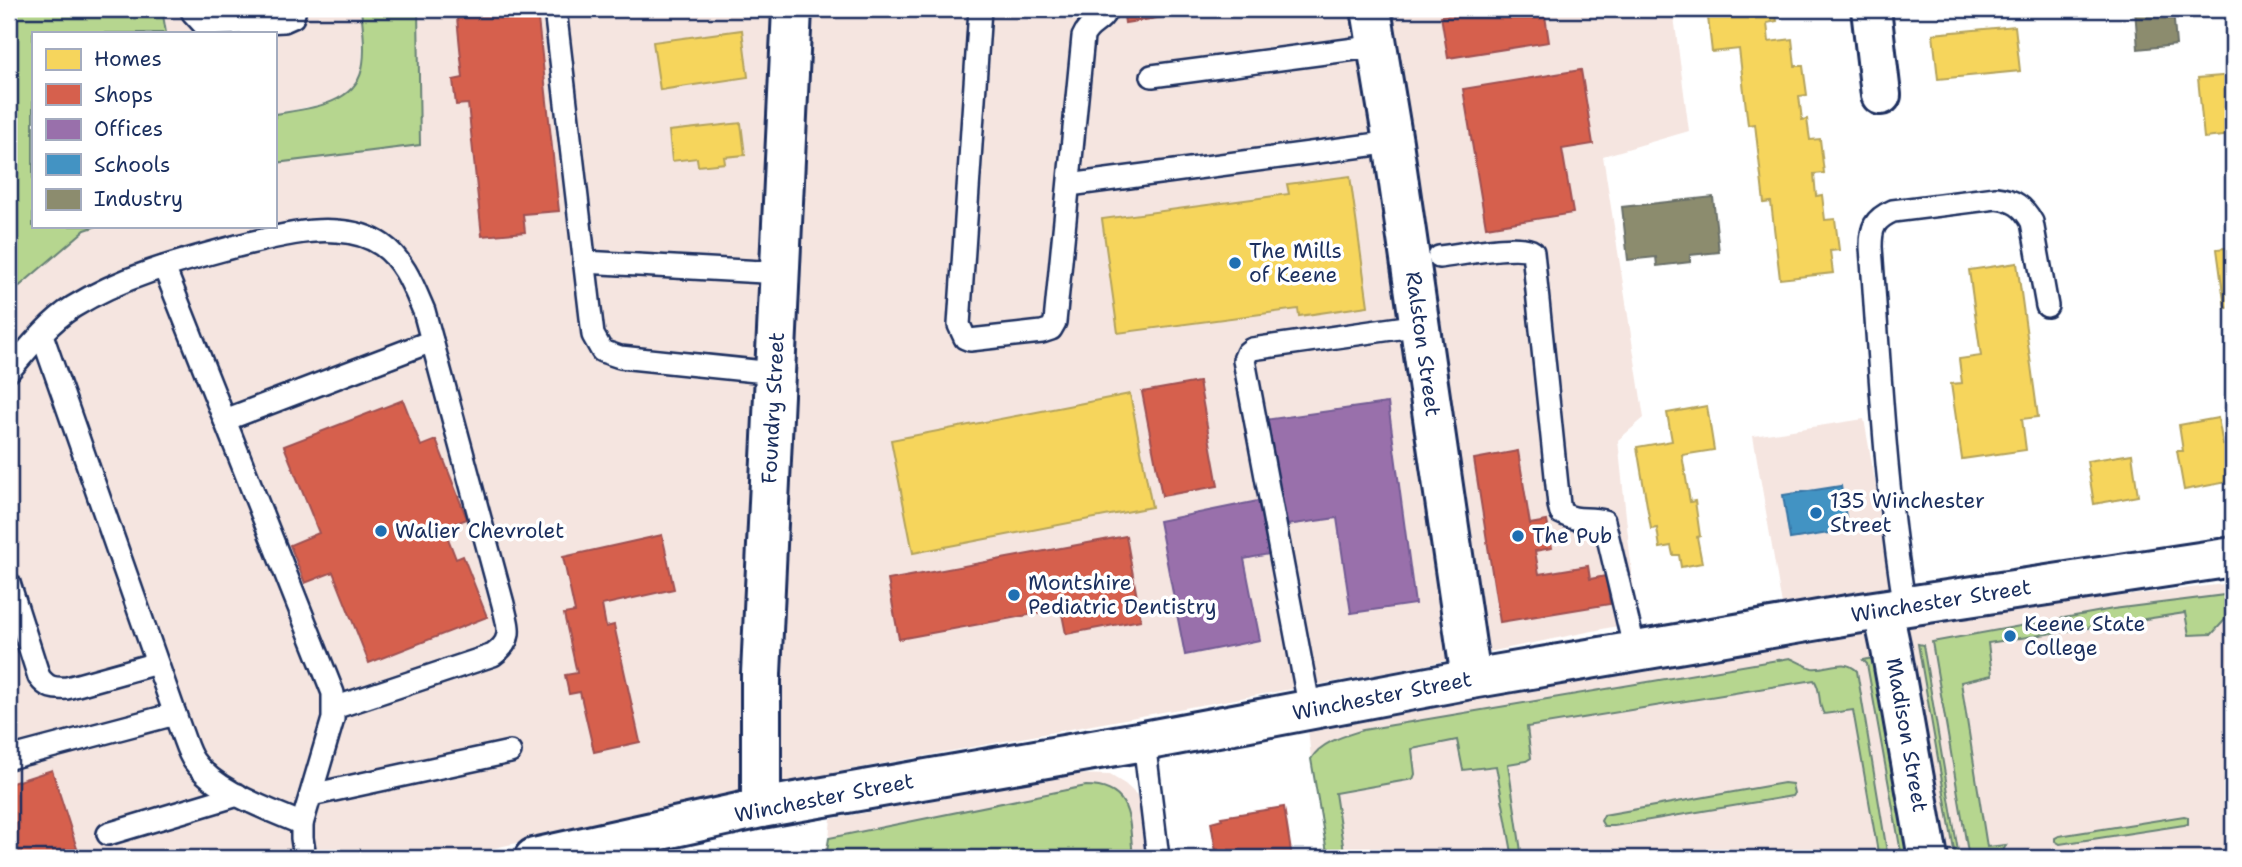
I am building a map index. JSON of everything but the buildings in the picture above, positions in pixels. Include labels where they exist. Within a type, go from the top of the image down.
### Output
[{"type":"street","name":"Foundry Street","points":[[761,808],[761,674],[792,9]]},
{"type":"street","name":"Ralston Street","points":[[1371,9],[1393,142],[1471,679]]},
{"type":"street","points":[[1871,9],[1881,95]]},
{"type":"street","name":"Winchester Street","points":[[534,858],[761,808],[1144,741],[1471,679],[1894,609],[2233,557]]},
{"type":"street","name":"Madison Street","points":[[1894,609],[1891,649],[1928,858]]},
{"type":"lane","points":[[191,9],[204,25],[222,26],[284,21],[293,17],[295,9]]},
{"type":"lane","points":[[555,9],[593,335],[601,351],[621,357],[775,373]]},
{"type":"lane","points":[[980,9],[959,325],[964,338],[979,340],[1051,329],[1057,315],[1083,37],[1088,27],[1102,19],[1107,9]]},
{"type":"lane","points":[[1152,76],[1378,46]]},
{"type":"lane","points":[[1069,185],[1393,142]]},
{"type":"lane","points":[[1894,609],[1898,566],[1871,247],[1874,225],[1881,216],[1893,211],[1996,198],[2019,204],[2032,222],[2047,306]]},
{"type":"lane","points":[[9,371],[42,335],[71,309],[113,285],[164,267],[278,236],[334,230],[360,234],[383,245],[399,261],[424,311],[503,604],[508,639],[502,649],[493,655],[334,708]]},
{"type":"lane","points":[[1439,257],[1514,248],[1527,248],[1533,252],[1561,513],[1579,520],[1604,521],[1635,651]]},
{"type":"lane","points":[[584,262],[780,273]]},
{"type":"lane","points":[[164,267],[333,693],[333,719],[302,824],[305,858]]},
{"type":"lane","points":[[1310,710],[1244,360],[1252,349],[1420,325]]},
{"type":"lane","points":[[42,335],[175,714],[194,761],[212,779],[238,795],[302,824]]},
{"type":"lane","points":[[225,420],[432,341]]},
{"type":"lane","points":[[9,583],[39,677],[46,685],[57,689],[67,688],[157,663]]},
{"type":"lane","points":[[9,758],[175,714]]},
{"type":"lane","points":[[1144,741],[1158,858]]},
{"type":"lane","points":[[311,795],[510,752]]},
{"type":"lane","points":[[108,834],[238,795]]},
{"type":"shaded area","points":[[162,9],[361,9],[362,70],[354,86],[337,101],[276,114],[276,32],[166,32]]},
{"type":"shaded area","points":[[418,9],[1673,9],[1689,131],[1603,156],[1644,418],[1618,440],[1637,622],[1385,673],[843,771],[449,858],[9,858],[9,295],[85,230],[276,228],[276,163],[420,145]]},
{"type":"shaded area","name":"Keene State College","points":[[1864,419],[1901,627],[2065,603],[2233,583],[2233,858],[1328,858],[1308,728],[1789,646],[1753,436]]},
{"type":"shaded area","points":[[1076,774],[1110,775],[1137,795],[1141,806],[1146,858],[821,858],[829,838],[831,819]]},
{"type":"green space","points":[[9,9],[162,9],[166,32],[32,32],[32,228],[91,228],[85,230],[9,295]]},
{"type":"green space","points":[[361,9],[418,9],[420,145],[276,163],[276,114],[327,104],[349,91],[362,69],[364,39]]},
{"type":"green space","points":[[2233,594],[2233,611],[2212,634],[2189,635],[2185,613],[1988,643],[1992,675],[1961,682],[1987,847],[2006,845],[2002,853],[1969,858],[1932,642],[2113,609]]},
{"type":"green space","points":[[1918,644],[1923,645],[1959,857],[1954,850]]},
{"type":"green space","points":[[1878,657],[1913,858],[1902,858],[1867,664],[1863,660]]},
{"type":"green space","points":[[1790,658],[1812,668],[1841,664],[1857,671],[1888,858],[1879,858],[1853,710],[1824,714],[1814,680],[1527,727],[1531,758],[1508,764],[1522,858],[1513,858],[1496,766],[1463,770],[1457,740],[1412,749],[1415,774],[1413,779],[1335,793],[1345,858],[1328,858],[1311,759],[1321,748],[1334,740],[1363,730]]},
{"type":"green space","points":[[1784,783],[1792,784],[1792,796],[1614,826],[1604,826],[1601,821],[1604,815]]},
{"type":"green space","points":[[1086,786],[1113,792],[1121,799],[1129,819],[1133,858],[826,858],[829,838]]},
{"type":"green space","points":[[2188,817],[2188,824],[2060,844],[2055,841],[2059,836]]},
{"type":"place","name":"The Mills of Keene","points":[[1235,263]]},
{"type":"place","name":"135 Winchester Street","points":[[1816,513]]},
{"type":"place","name":"Walier Chevrolet","points":[[381,531]]},
{"type":"place","name":"The Pub","points":[[1518,536]]},
{"type":"place","name":"Montshire Pediatric Dentistry","points":[[1014,595]]},
{"type":"place","name":"Keene State College","points":[[2010,636]]}]
